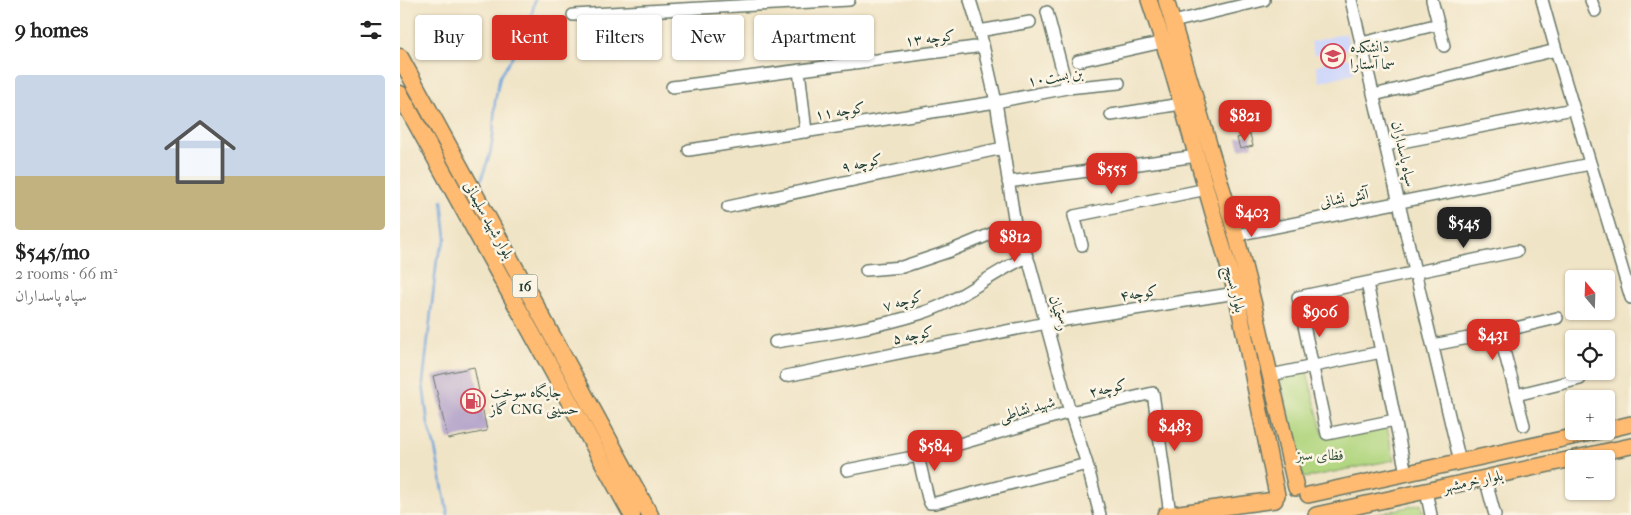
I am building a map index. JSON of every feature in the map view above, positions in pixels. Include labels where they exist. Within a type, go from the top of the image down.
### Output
[{"type":"highway","name":"بلوار شهید سلیمانی","points":[[400,57],[650,515]]},
{"type":"highway","name":"بلوار شهید سلیمانی","points":[[400,94],[632,515]]},
{"type":"main road","name":"بلوار بسیج","points":[[1150,0],[1207,189],[1228,236],[1236,293],[1276,497],[1274,506],[1276,515]]},
{"type":"main road","name":"بلوار بسیج","points":[[1166,0],[1228,236],[1271,375],[1302,492],[1312,506],[1310,515]]},
{"type":"main road","points":[[1615,428],[1631,424]]},
{"type":"main road","name":"بلوار خرمشهر","points":[[1276,497],[1286,489],[1302,492],[1406,473],[1565,438]]},
{"type":"main road","name":"بلوار خرمشهر","points":[[1316,515],[1631,446]]},
{"type":"main road","points":[[1499,453],[1504,474]]},
{"type":"main road","points":[[1166,515],[1276,497]]},
{"type":"street","points":[[573,14],[680,4],[849,0]]},
{"type":"street","name":"رستمیان","points":[[970,0],[996,102],[1015,224],[1027,257],[1100,515]]},
{"type":"street","points":[[1173,22],[1263,0]]},
{"type":"street","name":"سپاه پاسداران","points":[[1351,0],[1460,462]]},
{"type":"street","points":[[1432,0],[1444,46]]},
{"type":"street","points":[[1542,0],[1631,298]]},
{"type":"street","points":[[1047,12],[1067,88]]},
{"type":"street","points":[[979,30],[1030,22]]},
{"type":"street","points":[[1362,43],[1439,24]]},
{"type":"street","points":[[1078,61],[1163,42]]},
{"type":"street","name":"کوچه ۱۳","points":[[672,87],[983,46]]},
{"type":"street","points":[[1374,94],[1556,50]]},
{"type":"street","points":[[799,70],[806,132]]},
{"type":"street","name":"بن بست۱۰","points":[[996,102],[1067,88],[1119,83]]},
{"type":"street","name":"کوچه ۱۱","points":[[689,150],[996,102]]},
{"type":"street","points":[[1111,115],[1182,104]]},
{"type":"street","points":[[1386,144],[1573,109]]},
{"type":"street","name":"کوچه ۹","points":[[728,207],[1003,148]]},
{"type":"street","points":[[1008,182],[1197,156]]},
{"type":"street","name":"آتش نشانی","points":[[1228,236],[1590,164]]},
{"type":"street","points":[[1082,245],[1074,216],[1207,189]]},
{"type":"street","points":[[866,270],[902,267],[950,251],[1015,224]]},
{"type":"street","points":[[1395,420],[1327,434],[1298,297],[1517,251]]},
{"type":"street","name":"کوچه ۷","points":[[775,342],[852,330],[923,313],[968,292],[1027,257]]},
{"type":"street","points":[[1367,282],[1406,473]]},
{"type":"street","name":"کوچه۴","points":[[1046,323],[1236,293]]},
{"type":"street","points":[[1433,345],[1557,318]]},
{"type":"street","name":"کوچه ۵","points":[[786,376],[1046,323]]},
{"type":"street","points":[[1499,332],[1524,425]]},
{"type":"street","points":[[1271,375],[1381,352]]},
{"type":"street","points":[[1516,394],[1576,380]]},
{"type":"street","name":"کوچه۲","points":[[1070,412],[1153,393],[1170,514]]},
{"type":"street","name":"شهید نشاطی","points":[[847,470],[918,456],[1070,412]]},
{"type":"street","points":[[918,456],[930,503],[1087,464]]},
{"type":"street","points":[[1486,478],[1495,515]]},
{"type":"street","points":[[1426,491],[1431,515]]},
{"type":"shaded area","name":"دانشکده سما آستارا","points":[[1346,33],[1350,48],[1342,51],[1345,59],[1350,58],[1354,73],[1320,82],[1316,66],[1324,63],[1322,53],[1314,55],[1311,42]]},
{"type":"green space","name":"فظای سبز","points":[[1307,372],[1323,435],[1387,427],[1394,460],[1304,478],[1280,377]]},
{"type":"green space","points":[[1421,504],[1424,515],[1374,515]]},
{"type":"building","points":[[1250,134],[1253,146],[1240,149],[1237,138]]},
{"type":"building","points":[[474,367],[487,431],[448,439],[433,376]]},
{"type":"waterway","points":[[481,180],[490,154],[495,101],[500,76],[523,41],[535,0]]},
{"type":"waterway","points":[[442,201],[446,238],[437,259],[423,383],[428,424],[435,448],[448,515]]},
{"type":"place","name":"دانشکده سما آستارا","points":[[1333,56]]},
{"type":"place","name":"جایگاه سوخت گاز CNG حسینی","points":[[473,401]]}]
